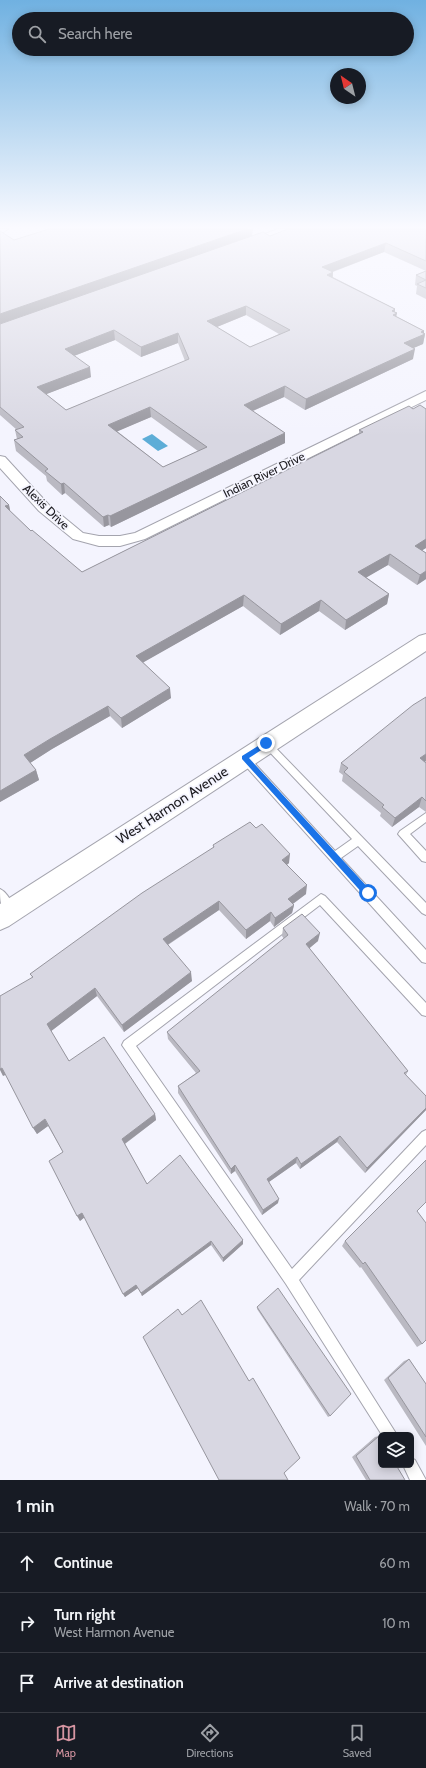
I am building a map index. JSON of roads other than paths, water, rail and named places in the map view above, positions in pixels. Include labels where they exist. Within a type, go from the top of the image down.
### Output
[{"type":"main road","name":"West Harmon Avenue","points":[[4,907],[244,758],[426,641]]},
{"type":"street","name":"Indian River Drive","points":[[99,542],[120,541],[140,536],[426,395]]},
{"type":"street","name":"Alexis Drive","points":[[0,460],[58,521],[78,536],[99,542]]},
{"type":"lane","points":[[266,743],[426,910]]},
{"type":"lane","points":[[244,758],[426,958]]},
{"type":"lane","points":[[426,817],[403,834],[426,858]]},
{"type":"lane","points":[[335,857],[359,840]]},
{"type":"lane","points":[[388,1432],[291,1279],[128,1045],[321,899],[426,1011]]},
{"type":"lane","points":[[291,1279],[426,1136]]},
{"type":"lane","points":[[412,1468],[419,1480]]},
{"type":"water","points":[[152,434],[168,446],[158,451],[142,439]]}]
